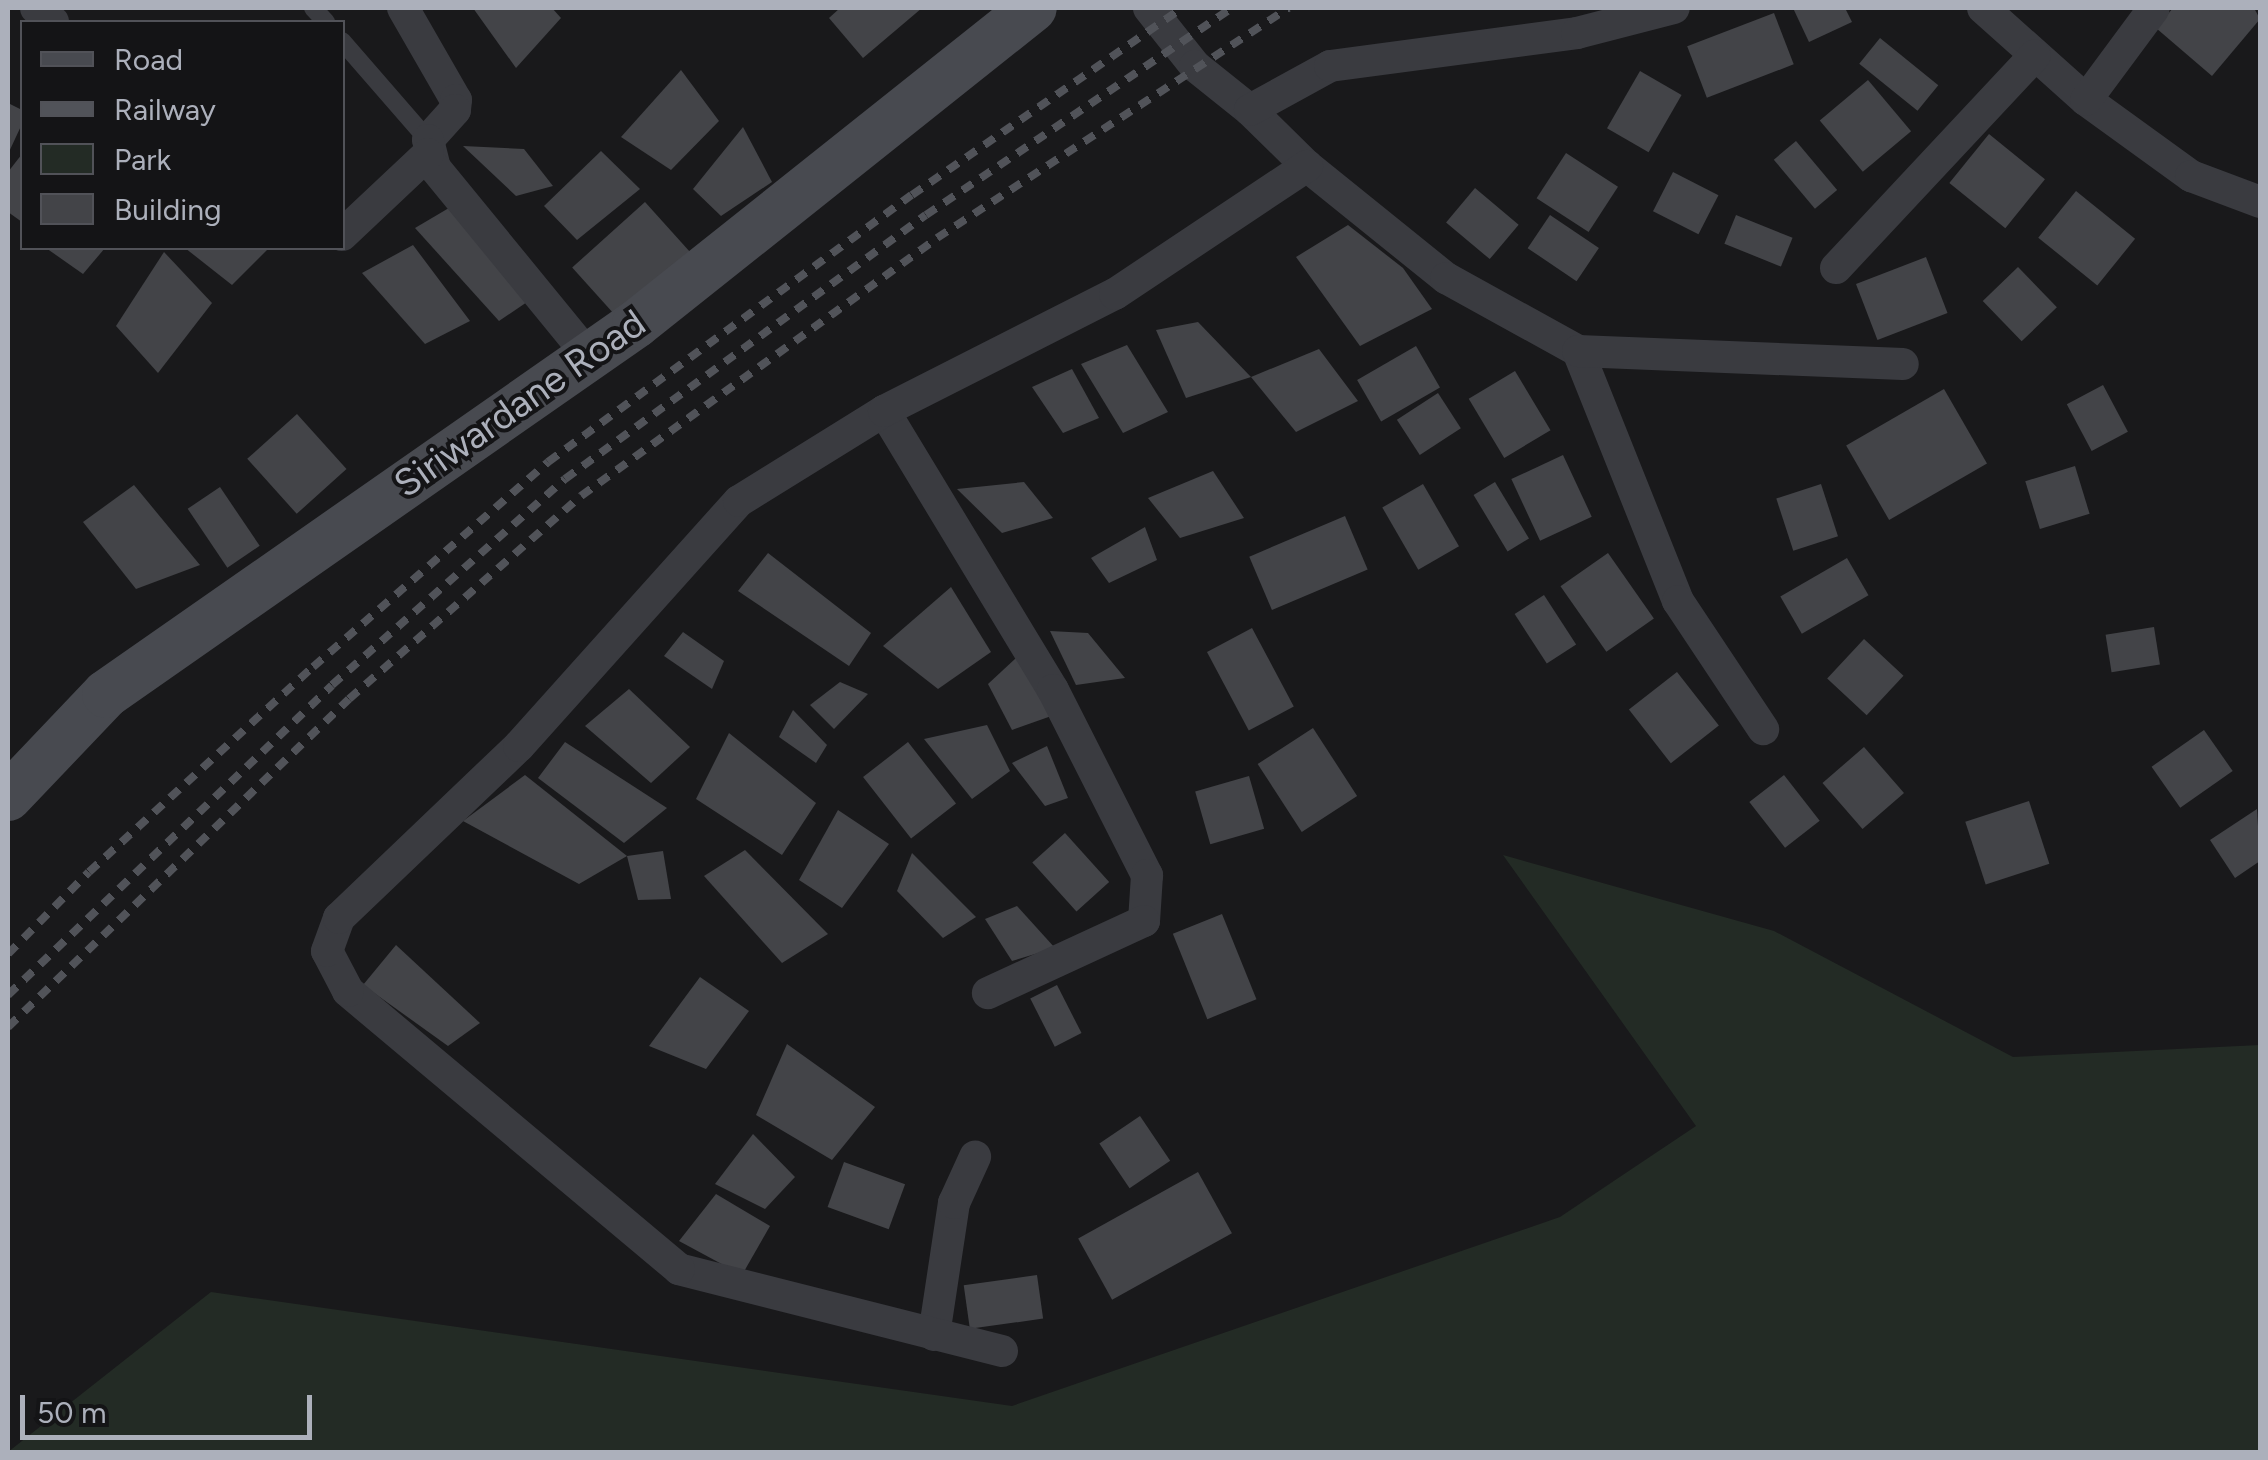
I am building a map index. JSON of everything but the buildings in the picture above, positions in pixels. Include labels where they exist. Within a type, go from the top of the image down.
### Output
[{"type":"street","points":[[345,232],[428,147],[454,110],[456,100],[403,8]]},
{"type":"street","name":"Siriwardane Road","points":[[8,797],[106,694],[636,324],[1033,8]]},
{"type":"street","points":[[1149,8],[1195,66],[1250,110],[1307,166],[1446,278],[1578,351],[1903,364]]},
{"type":"street","points":[[1250,110],[1330,66],[1577,32],[1674,8]]},
{"type":"street","points":[[1983,8],[2086,100],[2191,176],[2260,202]]},
{"type":"street","points":[[2086,100],[2154,8]]},
{"type":"street","points":[[1836,268],[2035,54]]},
{"type":"street","points":[[428,147],[434,168],[588,355]]},
{"type":"street","points":[[1002,1351],[680,1269],[348,991],[327,952],[339,918],[519,746],[739,501],[884,412],[1115,294],[1307,166]]},
{"type":"street","points":[[1578,351],[1678,601],[1763,729]]},
{"type":"street","points":[[884,412],[1053,690],[1148,875],[1144,922],[988,993]]},
{"type":"street","points":[[934,1335],[954,1203],[975,1157]]},
{"type":"lane","points":[[345,45],[428,147]]},
{"type":"green space","points":[[1503,855],[1774,931],[2013,1057],[2260,1045],[2260,1452],[8,1452],[211,1292],[1012,1406],[1560,1217],[1696,1126]]},
{"type":"railway","points":[[8,954],[89,872],[313,667],[548,462],[912,195],[1182,8]]},
{"type":"railway","points":[[8,995],[332,685],[565,479],[926,215],[1232,8]]},
{"type":"railway","points":[[8,1027],[349,699],[581,496],[937,238],[1288,8]]}]
